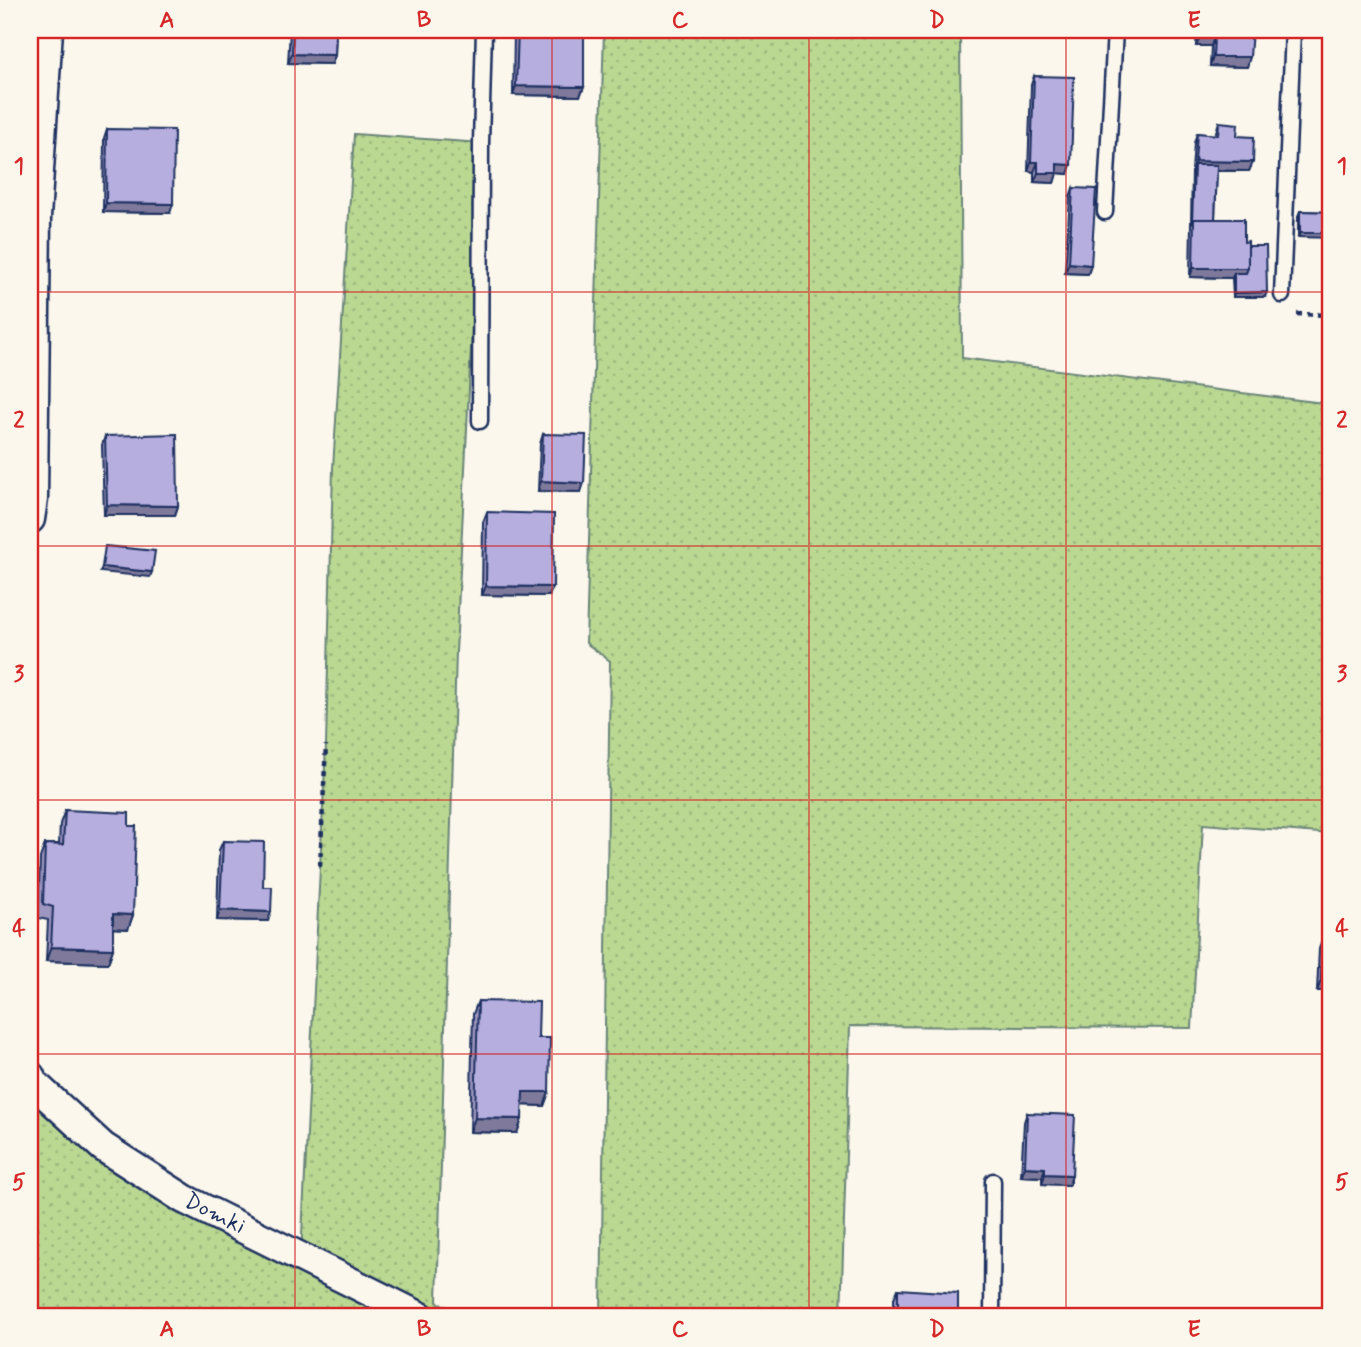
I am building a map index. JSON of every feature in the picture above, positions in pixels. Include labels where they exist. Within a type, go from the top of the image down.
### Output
[{"type":"street","points":[[30,519],[33,499],[36,217],[48,30]]},
{"type":"street","name":"Domki","points":[[30,1076],[32,1082],[103,1147],[184,1199],[421,1317]]},
{"type":"lane","points":[[480,421],[484,30]]},
{"type":"lane","points":[[1105,212],[1115,30]]},
{"type":"lane","points":[[1282,295],[1293,30]]},
{"type":"lane","points":[[992,1317],[993,1181]]},
{"type":"path","points":[[320,866],[326,745]]},
{"type":"green space","points":[[604,30],[960,30],[962,358],[1331,404],[1331,834],[1203,824],[1192,1028],[850,1026],[841,1317],[601,1317],[610,661],[586,643]]},
{"type":"green space","points":[[354,134],[481,143],[456,652],[437,1302],[465,1317],[30,1317],[30,1076],[103,1147],[301,1256],[326,745],[333,468]]},
{"type":"building","points":[[293,30],[336,30],[335,55],[292,54]]},
{"type":"building","points":[[518,30],[584,30],[584,87],[516,86]]},
{"type":"building","points":[[1200,30],[1252,30],[1250,57],[1213,57],[1214,37],[1200,37]]},
{"type":"building","points":[[1034,76],[1074,77],[1071,165],[1057,164],[1057,173],[1038,173],[1038,162],[1031,162]]},
{"type":"building","points":[[1219,122],[1238,124],[1237,136],[1254,137],[1253,162],[1195,161],[1197,133],[1218,135]]},
{"type":"building","points":[[107,129],[174,130],[173,204],[106,203]]},
{"type":"building","points":[[1194,165],[1217,165],[1215,219],[1194,219],[1192,223]]},
{"type":"building","points":[[1073,188],[1096,189],[1091,265],[1069,263]]},
{"type":"building","points":[[1300,211],[1331,212],[1331,233],[1300,233]]},
{"type":"building","points":[[1194,219],[1244,219],[1244,242],[1248,241],[1248,268],[1193,268]]},
{"type":"building","points":[[1248,246],[1266,246],[1267,292],[1234,293],[1234,273],[1246,273],[1248,268]]},
{"type":"building","points":[[177,434],[178,506],[107,505],[105,436]]},
{"type":"building","points":[[543,434],[586,435],[584,483],[541,481]]},
{"type":"building","points":[[487,512],[554,514],[553,587],[486,586]]},
{"type":"building","points":[[105,546],[155,551],[152,572],[102,567]]},
{"type":"building","points":[[65,810],[129,813],[129,826],[136,826],[133,915],[113,914],[113,949],[51,947],[53,907],[43,904],[45,844],[63,845]]},
{"type":"building","points":[[223,841],[264,842],[263,887],[272,887],[271,912],[220,910]]},
{"type":"building","points":[[1322,940],[1331,940],[1331,981],[1321,981]]},
{"type":"building","points":[[478,1001],[539,1002],[538,1038],[550,1038],[549,1092],[523,1092],[522,1119],[475,1118]]},
{"type":"building","points":[[1027,1113],[1075,1115],[1072,1175],[1045,1174],[1045,1168],[1025,1167]]},
{"type":"building","points":[[898,1289],[958,1293],[958,1317],[898,1317]]}]
